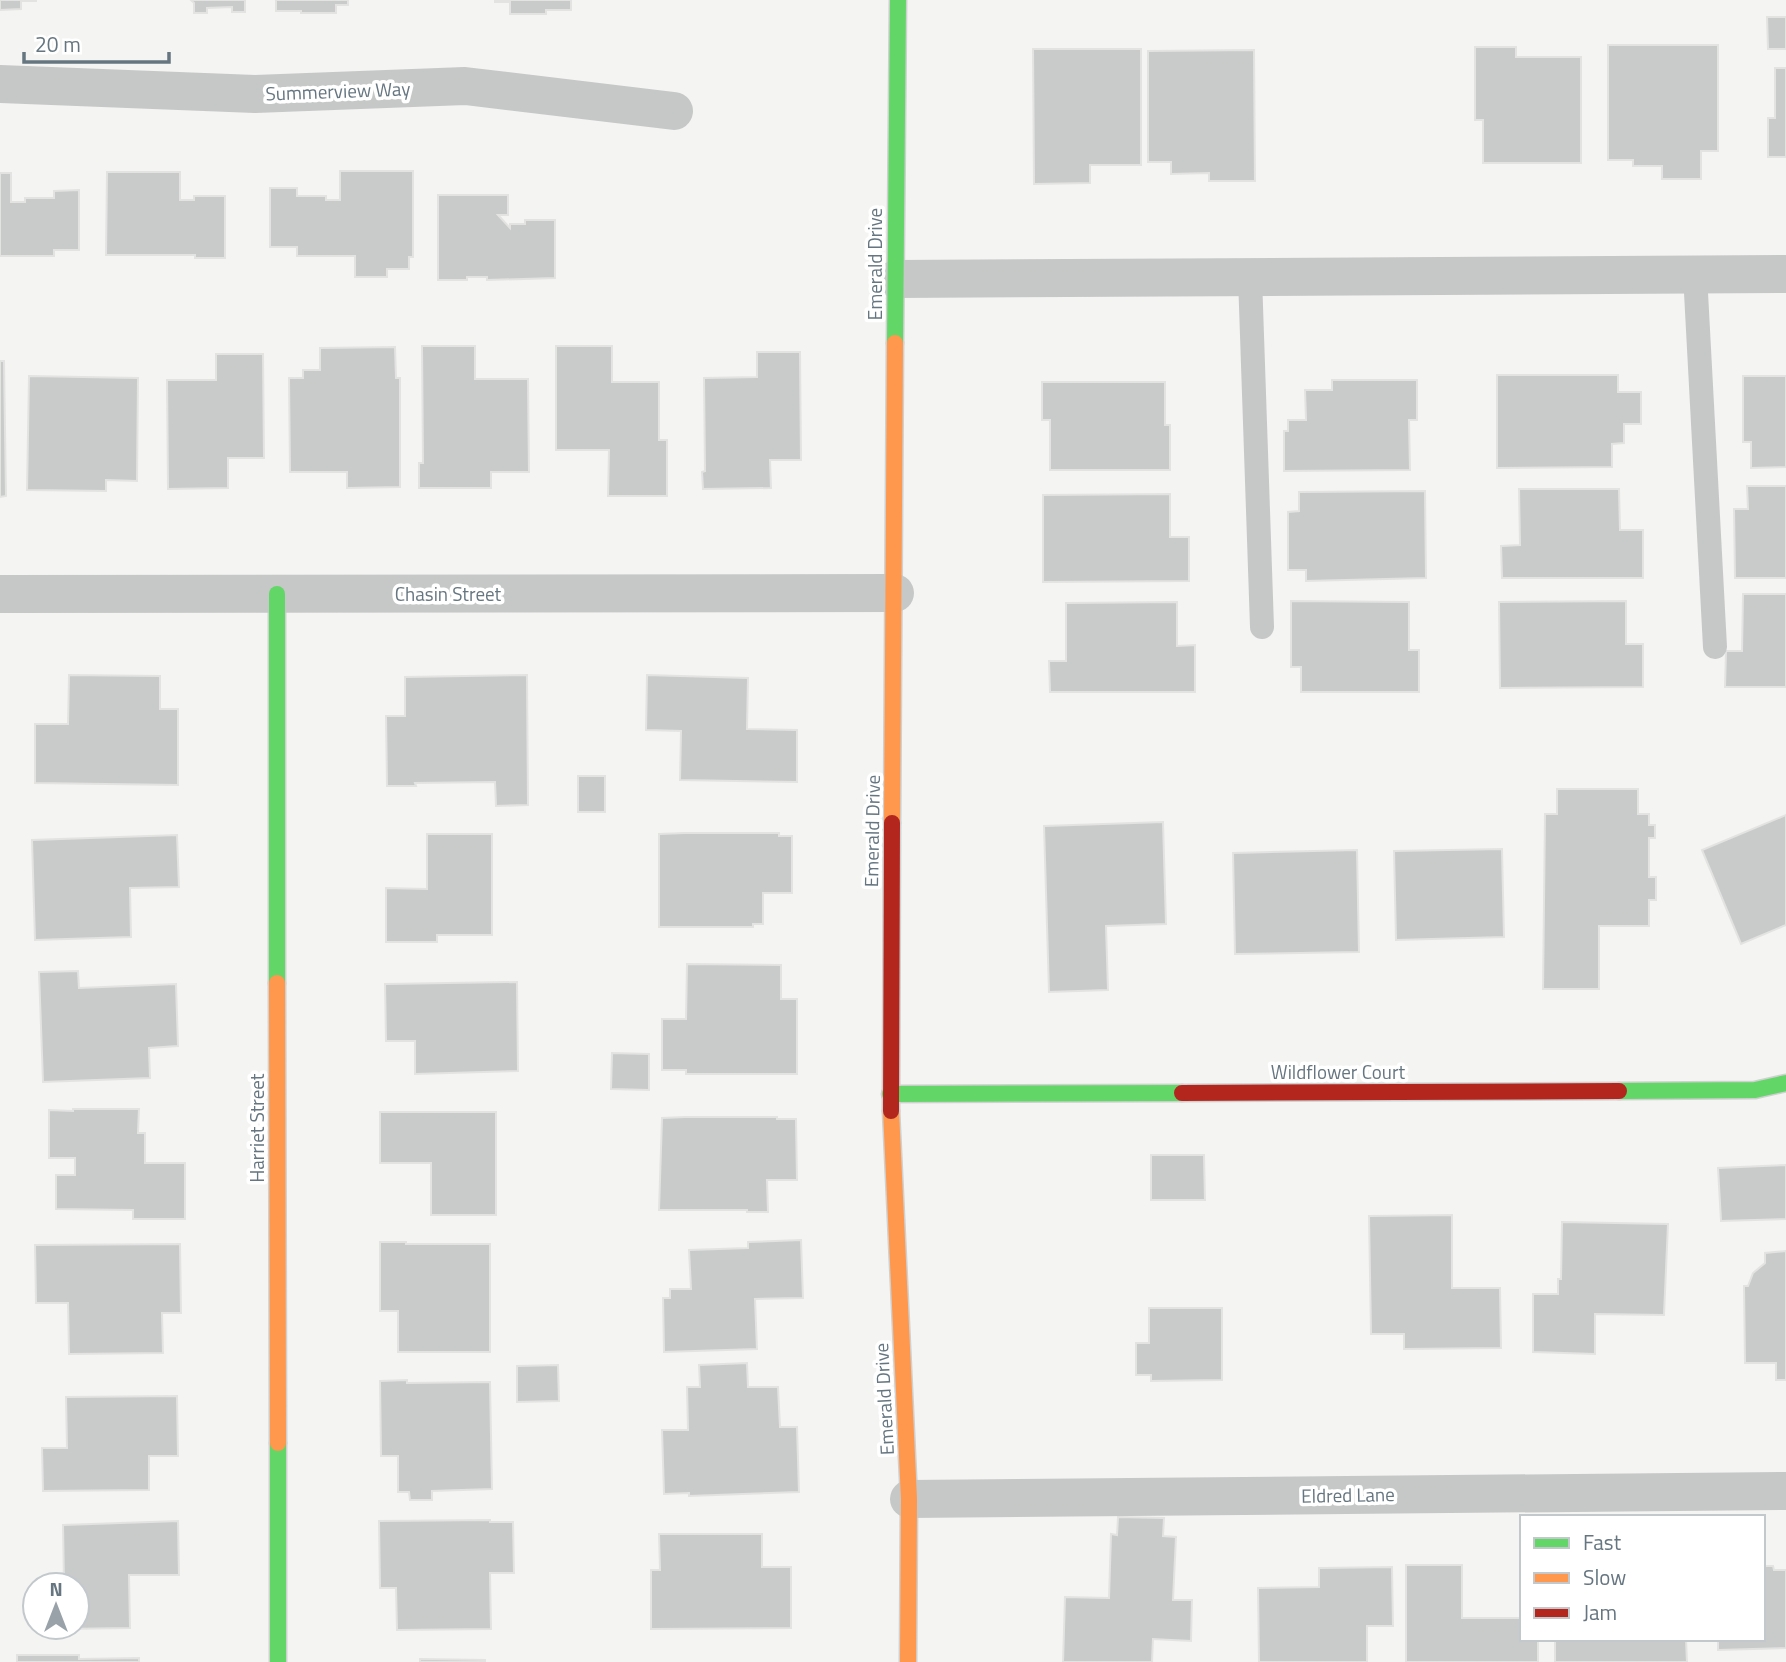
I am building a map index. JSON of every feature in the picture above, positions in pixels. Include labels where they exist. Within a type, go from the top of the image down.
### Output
[{"type":"street","name":"Emerald Drive","points":[[898,0],[890,1094],[909,1499],[908,1662]]},
{"type":"street","name":"Summerview Way","points":[[0,84],[255,94],[465,86],[674,111]]},
{"type":"street","points":[[896,279],[1786,274]]},
{"type":"street","name":"Chasin Street","points":[[0,594],[895,593]]},
{"type":"street","name":"Harriet Street","points":[[277,594],[278,1662]]},
{"type":"street","name":"Wildflower Court","points":[[890,1094],[1755,1090],[1786,1083]]},
{"type":"street","name":"Eldred Lane","points":[[909,1499],[1786,1490]]},
{"type":"lane","points":[[1695,274],[1715,647]]},
{"type":"lane","points":[[1250,277],[1262,627]]},
{"type":"building","points":[[0,0],[36,1],[21,1],[21,9],[0,10]]},
{"type":"building","points":[[191,0],[245,0],[245,12],[232,12],[232,7],[207,8],[207,13],[194,13],[194,3]]},
{"type":"building","points":[[276,0],[348,0],[348,5],[336,5],[336,13],[301,13],[276,11]]},
{"type":"building","points":[[495,0],[571,0],[571,10],[546,10],[546,14],[510,14],[510,2]]},
{"type":"building","points":[[1767,17],[1786,17],[1786,49],[1768,49]]},
{"type":"building","points":[[1608,45],[1718,45],[1718,151],[1701,151],[1701,179],[1662,179],[1662,166],[1633,166],[1633,160],[1608,160]]},
{"type":"building","points":[[1475,47],[1516,47],[1516,57],[1581,57],[1581,163],[1483,163],[1483,120],[1475,120]]},
{"type":"building","points":[[1033,49],[1141,49],[1141,165],[1090,165],[1090,183],[1034,184]]},
{"type":"building","points":[[1254,50],[1255,181],[1209,181],[1209,173],[1171,174],[1171,162],[1148,162],[1148,51]]},
{"type":"building","points":[[1775,68],[1786,68],[1786,157],[1768,157],[1768,118],[1775,118]]},
{"type":"building","points":[[340,171],[413,171],[413,257],[409,257],[409,269],[387,269],[387,277],[355,277],[355,256],[297,256],[297,247],[270,247],[270,188],[297,188],[297,196],[326,196],[326,200],[340,200]]},
{"type":"building","points":[[107,172],[180,172],[180,200],[194,200],[194,196],[225,196],[225,258],[195,258],[195,255],[106,255]]},
{"type":"building","points":[[0,173],[11,173],[11,202],[25,202],[25,198],[54,198],[54,191],[79,190],[79,250],[54,250],[54,256],[0,256]]},
{"type":"building","points":[[438,195],[508,195],[508,215],[498,215],[510,228],[510,224],[525,224],[525,220],[555,220],[555,278],[487,280],[487,277],[467,277],[467,280],[438,280]]},
{"type":"building","points":[[422,346],[475,346],[475,379],[528,379],[529,472],[491,472],[491,488],[419,488],[419,463],[423,463]]},
{"type":"building","points":[[556,346],[612,346],[612,382],[659,382],[659,440],[667,440],[667,496],[608,496],[609,450],[556,450]]},
{"type":"building","points":[[395,347],[396,378],[400,378],[400,487],[347,488],[347,472],[290,472],[289,378],[303,378],[303,370],[320,370],[320,348]]},
{"type":"building","points":[[757,352],[800,352],[801,460],[770,460],[771,488],[703,489],[704,378],[757,377]]},
{"type":"building","points":[[216,354],[263,354],[264,458],[228,458],[228,488],[168,489],[167,380],[216,380]]},
{"type":"building","points":[[0,361],[4,361],[6,496],[0,497]]},
{"type":"building","points":[[1497,375],[1618,375],[1618,392],[1641,392],[1641,424],[1624,424],[1624,443],[1612,444],[1612,467],[1497,468]]},
{"type":"building","points":[[29,376],[138,378],[137,481],[106,480],[106,491],[27,490]]},
{"type":"building","points":[[1743,376],[1786,376],[1786,467],[1751,468],[1751,442],[1743,442]]},
{"type":"building","points":[[1332,380],[1417,380],[1417,420],[1409,420],[1410,470],[1284,471],[1284,431],[1288,431],[1288,420],[1306,420],[1305,390],[1332,390]]},
{"type":"building","points":[[1042,382],[1165,382],[1165,425],[1170,425],[1170,470],[1050,470],[1050,420],[1042,420]]},
{"type":"building","points":[[1747,486],[1786,486],[1786,578],[1735,578],[1734,509],[1748,509]]},
{"type":"building","points":[[1519,489],[1619,489],[1620,530],[1643,530],[1643,578],[1502,578],[1501,546],[1520,545]]},
{"type":"building","points":[[1425,491],[1426,578],[1306,581],[1306,570],[1288,570],[1288,512],[1299,511],[1299,492]]},
{"type":"building","points":[[1170,494],[1170,537],[1189,537],[1189,581],[1043,582],[1043,495]]},
{"type":"building","points":[[1743,594],[1786,594],[1786,687],[1725,687],[1726,651],[1742,651]]},
{"type":"building","points":[[1291,601],[1409,602],[1409,650],[1419,650],[1419,692],[1301,692],[1301,667],[1291,667]]},
{"type":"building","points":[[1626,601],[1626,644],[1643,644],[1643,687],[1500,688],[1499,602]]},
{"type":"building","points":[[1177,602],[1177,646],[1195,645],[1195,692],[1050,692],[1049,661],[1066,661],[1066,603]]},
{"type":"building","points":[[69,675],[160,676],[160,709],[178,709],[178,785],[35,783],[35,724],[68,724]]},
{"type":"building","points":[[527,675],[528,805],[496,806],[495,782],[387,786],[386,716],[405,716],[405,677]]},
{"type":"building","points":[[647,675],[748,678],[747,729],[797,730],[797,782],[680,780],[681,731],[646,730]]},
{"type":"building","points":[[578,776],[605,776],[605,812],[578,812]]},
{"type":"building","points":[[1557,789],[1638,789],[1638,814],[1649,814],[1649,825],[1655,825],[1655,838],[1649,838],[1649,877],[1656,877],[1656,900],[1649,900],[1649,926],[1599,926],[1599,989],[1543,989],[1545,814],[1557,814]]},
{"type":"building","points":[[1786,815],[1786,925],[1741,944],[1702,850]]},
{"type":"building","points":[[1163,822],[1166,924],[1106,926],[1108,990],[1049,992],[1044,826]]},
{"type":"building","points":[[779,833],[779,836],[792,836],[792,893],[763,893],[763,924],[753,924],[753,927],[659,927],[659,834]]},
{"type":"building","points":[[427,834],[492,834],[492,935],[437,935],[437,942],[386,942],[386,888],[427,889]]},
{"type":"building","points":[[177,835],[179,887],[130,888],[131,937],[35,940],[32,840]]},
{"type":"building","points":[[1502,849],[1504,937],[1396,940],[1394,851]]},
{"type":"building","points":[[1357,850],[1359,952],[1235,954],[1233,853]]},
{"type":"building","points":[[687,964],[781,965],[781,999],[797,999],[797,1074],[686,1074],[686,1070],[662,1070],[662,1019],[686,1019]]},
{"type":"building","points":[[78,971],[79,988],[176,984],[178,1046],[149,1048],[150,1078],[43,1082],[39,972]]},
{"type":"building","points":[[517,982],[518,1071],[415,1074],[415,1041],[386,1041],[385,984]]},
{"type":"building","points":[[612,1053],[649,1054],[649,1090],[611,1089]]},
{"type":"building","points":[[139,1109],[138,1133],[145,1133],[145,1163],[185,1163],[185,1219],[133,1219],[133,1210],[56,1209],[56,1175],[75,1175],[75,1158],[49,1158],[49,1110]]},
{"type":"building","points":[[380,1112],[496,1112],[496,1215],[431,1215],[431,1163],[380,1163]]},
{"type":"building","points":[[662,1118],[796,1119],[797,1180],[767,1180],[768,1212],[659,1210]]},
{"type":"building","points":[[1151,1155],[1204,1155],[1205,1200],[1151,1200]]},
{"type":"building","points":[[1786,1165],[1786,1219],[1721,1221],[1718,1168]]},
{"type":"building","points":[[1452,1215],[1452,1288],[1500,1288],[1501,1348],[1404,1349],[1404,1334],[1371,1334],[1369,1216]]},
{"type":"building","points":[[1562,1222],[1668,1224],[1664,1315],[1595,1314],[1595,1354],[1533,1352],[1533,1294],[1558,1294],[1558,1279],[1561,1279]]},
{"type":"building","points":[[801,1240],[803,1298],[755,1299],[757,1349],[664,1352],[663,1298],[670,1298],[670,1289],[691,1289],[689,1250],[748,1248],[748,1242]]},
{"type":"building","points":[[380,1242],[490,1244],[490,1352],[398,1352],[398,1311],[380,1311]]},
{"type":"building","points":[[180,1244],[181,1313],[162,1313],[163,1353],[69,1354],[68,1303],[36,1303],[35,1245]]},
{"type":"building","points":[[1786,1251],[1786,1380],[1776,1380],[1776,1363],[1745,1363],[1744,1286],[1748,1286],[1753,1273],[1765,1263],[1765,1253]]},
{"type":"building","points":[[1149,1308],[1222,1308],[1222,1380],[1151,1381],[1151,1375],[1136,1375],[1136,1343],[1149,1343]]},
{"type":"building","points":[[747,1363],[748,1387],[778,1387],[780,1427],[797,1427],[799,1492],[689,1496],[689,1493],[664,1494],[662,1430],[688,1430],[687,1387],[700,1387],[699,1365]]},
{"type":"building","points":[[558,1365],[559,1401],[517,1402],[517,1366]]},
{"type":"building","points":[[407,1380],[407,1383],[490,1382],[492,1489],[432,1491],[432,1500],[410,1500],[409,1492],[398,1492],[398,1456],[381,1456],[380,1381]]},
{"type":"building","points":[[177,1396],[178,1456],[149,1456],[149,1490],[43,1491],[42,1448],[67,1448],[66,1397]]},
{"type":"building","points":[[1118,1517],[1164,1518],[1163,1536],[1176,1537],[1173,1600],[1192,1600],[1191,1641],[1153,1639],[1152,1662],[1063,1662],[1065,1597],[1109,1598],[1111,1534],[1117,1535]]},
{"type":"building","points":[[178,1521],[179,1575],[129,1575],[130,1628],[91,1629],[91,1571],[64,1571],[63,1525]]},
{"type":"building","points":[[379,1521],[513,1522],[514,1573],[490,1573],[491,1629],[397,1630],[396,1588],[380,1588]]},
{"type":"building","points":[[659,1534],[762,1534],[762,1567],[791,1567],[791,1628],[651,1629],[651,1570],[660,1570]]},
{"type":"building","points":[[1406,1565],[1462,1565],[1462,1618],[1520,1618],[1520,1641],[1538,1641],[1538,1662],[1406,1662]]},
{"type":"building","points":[[1765,1566],[1773,1566],[1774,1570],[1786,1570],[1786,1648],[1718,1650],[1718,1641],[1765,1641]]},
{"type":"building","points":[[1392,1567],[1393,1626],[1367,1626],[1367,1662],[1259,1662],[1258,1588],[1319,1587],[1319,1568]]},
{"type":"building","points":[[1555,1641],[1686,1641],[1687,1662],[1555,1662]]},
{"type":"building","points":[[17,1655],[79,1655],[79,1659],[139,1658],[139,1662],[17,1662]]},
{"type":"building","points":[[420,1659],[485,1660],[485,1662],[420,1662]]},
{"type":"traffic: fast","points":[[895,343],[898,0]]},
{"type":"traffic: fast","points":[[277,594],[277,983]]},
{"type":"traffic: fast","points":[[1619,1091],[1755,1090],[1786,1083]]},
{"type":"traffic: fast","points":[[890,1094],[1182,1093]]},
{"type":"traffic: fast","points":[[278,1443],[278,1662]]},
{"type":"traffic: slow","points":[[892,823],[895,343]]},
{"type":"traffic: slow","points":[[277,983],[278,1443]]},
{"type":"traffic: slow","points":[[891,1111],[909,1499],[908,1662]]},
{"type":"traffic: jam","points":[[891,1111],[892,823]]},
{"type":"traffic: jam","points":[[1182,1093],[1619,1091]]}]
